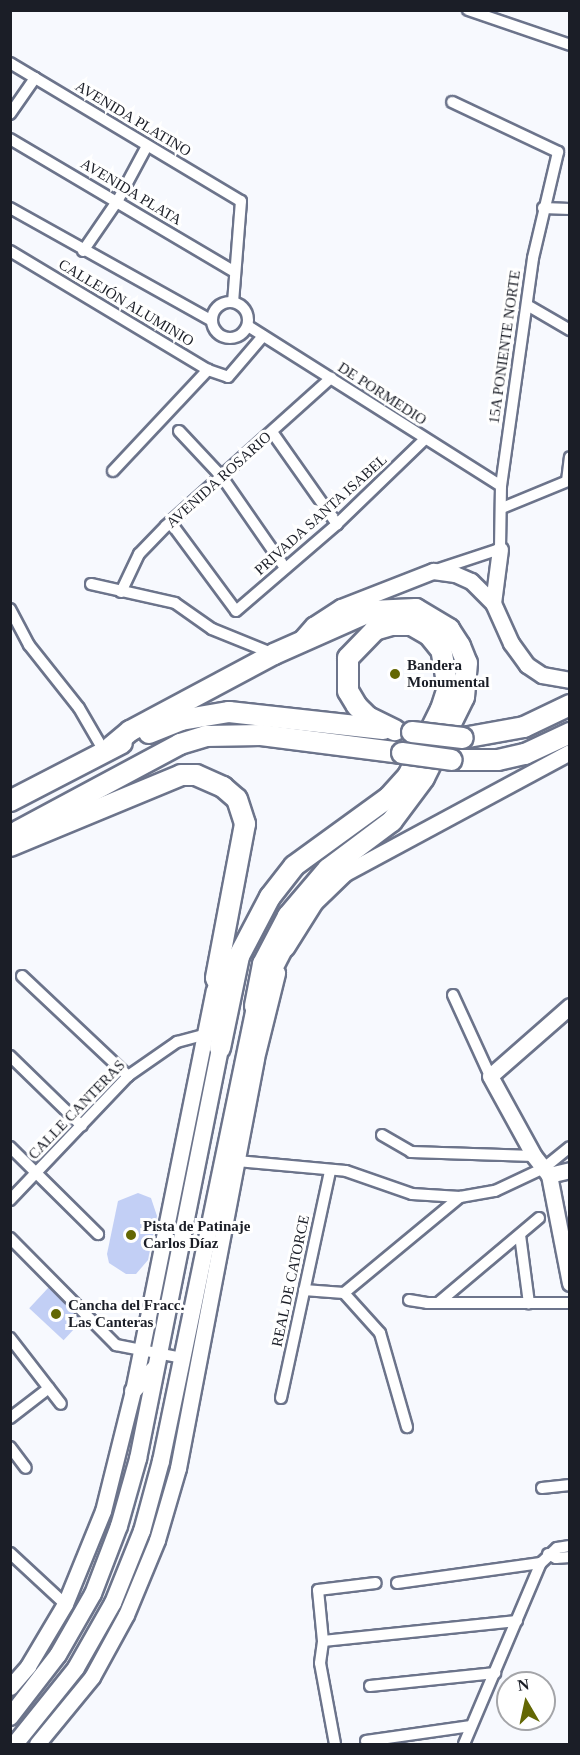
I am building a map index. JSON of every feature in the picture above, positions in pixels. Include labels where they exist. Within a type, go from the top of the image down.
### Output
[{"type":"highway","points":[[108,749],[130,731],[274,654],[371,611],[416,609],[449,629],[460,646],[467,679],[464,697],[411,800],[392,821],[328,869],[282,925],[262,964],[255,1006]]},
{"type":"highway","points":[[220,1048],[239,956],[270,897],[294,866],[389,797],[408,776],[441,709],[448,688],[441,650],[429,635],[412,626],[392,625],[375,630],[348,658],[348,691],[357,706],[368,717],[403,731]]},
{"type":"highway","points":[[10,801],[108,749],[181,720],[229,712],[463,738],[524,727],[570,705]]},
{"type":"highway","points":[[10,835],[164,752],[206,736],[261,735],[452,760],[516,756],[570,733]]},
{"type":"highway","points":[[10,846],[181,775],[196,775],[223,787],[237,799],[245,824],[216,978]]},
{"type":"main road","points":[[15,1744],[76,1668],[113,1603],[142,1531],[182,1358],[255,1006],[291,936]]},
{"type":"main road","points":[[10,1717],[58,1654],[93,1594],[119,1526],[158,1360],[220,1048],[216,978]]},
{"type":"main road","points":[[192,1185],[218,1190]]},
{"type":"main road","points":[[133,1391],[158,1360]]},
{"type":"street","points":[[468,10],[570,45]]},
{"type":"street","name":"AVENIDA PLATINO","points":[[10,63],[241,201],[235,272]]},
{"type":"street","points":[[10,114],[35,78]]},
{"type":"street","name":"15A PONIENTE NORTE","points":[[452,102],[558,152],[543,208],[527,305],[501,486],[500,549]]},
{"type":"street","name":"AVENIDA PLATA","points":[[10,139],[118,200],[235,272]]},
{"type":"street","points":[[83,251],[118,200],[147,146]]},
{"type":"street","points":[[10,208],[83,251],[212,321],[218,334],[229,339],[241,336],[248,326],[248,313],[233,302]]},
{"type":"street","points":[[543,208],[570,208]]},
{"type":"street","name":"CALLEJÓN ALUMINIO","points":[[10,251],[208,370],[228,377],[263,336]]},
{"type":"street","points":[[233,302],[235,272]]},
{"type":"street","points":[[212,321],[217,308],[233,302]]},
{"type":"street","points":[[527,305],[570,330]]},
{"type":"street","name":"DE PORMEDIO","points":[[248,326],[501,486]]},
{"type":"street","points":[[113,471],[208,370]]},
{"type":"street","name":"AVENIDA ROSARIO","points":[[121,592],[139,554],[331,378]]},
{"type":"street","points":[[179,431],[222,477],[285,568]]},
{"type":"street","points":[[272,432],[337,524]]},
{"type":"street","name":"PRIVADA SANTA ISABEL","points":[[171,523],[236,611],[337,524],[425,440]]},
{"type":"street","points":[[502,508],[568,481],[570,457]]},
{"type":"street","points":[[298,642],[326,615],[433,571],[500,549],[493,603]]},
{"type":"street","points":[[433,571],[455,574],[471,581],[493,603],[511,643],[527,665],[542,675],[570,680]]},
{"type":"street","points":[[91,584],[175,603],[212,629],[274,654]]},
{"type":"street","points":[[10,609],[29,645],[108,749]]},
{"type":"street","points":[[37,1744],[92,1677],[126,1615],[157,1540],[178,1468],[268,1004],[291,936],[315,902],[345,873],[570,752]]},
{"type":"street","points":[[22,976],[128,1076]]},
{"type":"street","points":[[10,1688],[28,1666],[65,1604],[103,1510],[133,1391],[216,978]]},
{"type":"street","points":[[453,995],[490,1076],[542,1166],[570,1283]]},
{"type":"street","points":[[490,1076],[570,1006]]},
{"type":"street","name":"CALLE CANTERAS","points":[[10,1200],[128,1076],[177,1042],[204,1035]]},
{"type":"street","points":[[10,1056],[82,1126]]},
{"type":"street","points":[[382,1135],[411,1152],[570,1170]]},
{"type":"street","points":[[10,1147],[98,1234]]},
{"type":"street","points":[[237,1161],[362,1175],[412,1194],[460,1197],[495,1191],[542,1166],[570,1147]]},
{"type":"street","name":"REAL DE CATORCE","points":[[281,1398],[330,1172]]},
{"type":"street","points":[[344,1293],[460,1197]]},
{"type":"street","points":[[438,1303],[539,1218]]},
{"type":"street","points":[[520,1235],[530,1303]]},
{"type":"street","points":[[10,1238],[80,1305],[116,1345],[140,1350],[158,1360],[182,1358]]},
{"type":"street","points":[[304,1290],[344,1293],[380,1333],[407,1427]]},
{"type":"street","points":[[409,1300],[438,1303],[570,1303]]},
{"type":"street","points":[[10,1338],[61,1404]]},
{"type":"street","points":[[10,1418],[49,1388]]},
{"type":"street","points":[[10,1447],[26,1468]]},
{"type":"street","points":[[542,1488],[570,1485]]},
{"type":"street","points":[[464,1744],[544,1559],[557,1548],[570,1546]]},
{"type":"street","points":[[10,1553],[65,1604]]},
{"type":"street","points":[[397,1583],[544,1559],[570,1557]]},
{"type":"street","points":[[335,1744],[320,1663],[323,1641],[318,1590],[376,1583]]},
{"type":"street","points":[[323,1641],[517,1621]]},
{"type":"street","points":[[370,1686],[495,1673]]},
{"type":"street","points":[[366,1741],[471,1726]]},
{"type":"shaded area","name":"Pista de Patinaje Carlos Díaz","points":[[138,1193],[151,1198],[157,1216],[148,1260],[136,1274],[126,1274],[109,1263],[107,1254],[118,1201]]},
{"type":"shaded area","name":"Cancha del Fracc. Las Canteras","points":[[49,1287],[83,1319],[64,1340],[29,1308]]},
{"type":"place","name":"Bandera Monumental","points":[[395,674]]},
{"type":"place","name":"Pista de Patinaje Carlos Díaz","points":[[131,1235]]},
{"type":"place","name":"Cancha del Fracc. Las Canteras","points":[[56,1314]]}]
